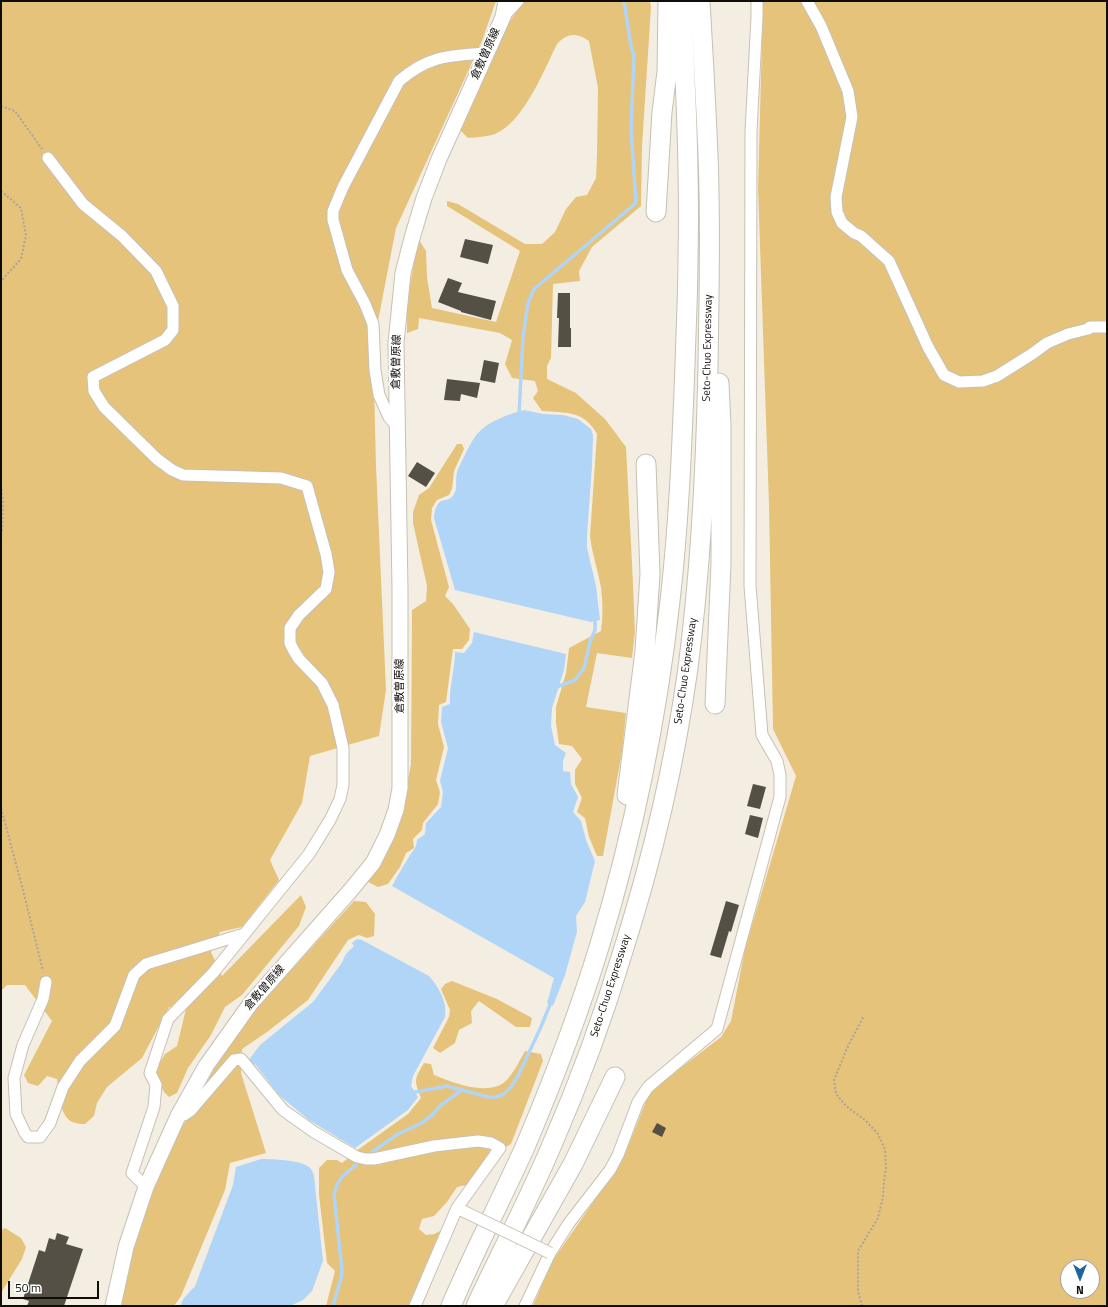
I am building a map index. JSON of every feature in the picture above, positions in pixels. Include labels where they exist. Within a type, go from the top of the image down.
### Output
[{"type":"highway","points":[[656,212],[662,112],[667,72],[668,1]]},
{"type":"highway","name":"Seto-Chuo Expressway","points":[[451,1306],[525,1146],[556,1068],[599,946],[617,884],[645,764],[656,702],[670,601],[678,524],[682,449],[688,255],[687,150],[681,1]]},
{"type":"highway","name":"Seto-Chuo Expressway","points":[[476,1306],[551,1147],[582,1072],[624,949],[647,869],[679,723],[688,668],[700,548],[706,440],[710,250],[708,157],[700,1]]},
{"type":"highway","points":[[710,250],[721,426],[721,564],[715,704]]},
{"type":"highway","points":[[617,884],[645,651],[650,581],[646,464]]},
{"type":"highway","points":[[493,1306],[573,1164],[615,1077]]},
{"type":"street","name":"倉敷曽原線","points":[[112,1306],[126,1247],[146,1187],[178,1116],[206,1066],[251,1003],[350,891],[372,863],[387,835],[396,810],[400,788],[400,590],[396,343],[404,273],[410,245],[424,198],[439,159],[503,17],[506,1]]},
{"type":"street","points":[[503,17],[518,1]]},
{"type":"street","points":[[525,1306],[550,1253],[569,1223],[610,1170],[618,1155],[638,1102],[648,1087],[717,1029],[780,796],[780,775],[777,761],[762,735],[750,586],[751,131],[758,16],[757,1]]},
{"type":"street","points":[[807,1],[821,26],[848,91],[852,117],[836,197],[837,212],[842,223],[854,233],[861,236],[890,261],[928,347],[944,375],[959,382],[983,382],[1032,354],[1047,343],[1090,327],[1107,327]]},
{"type":"street","points":[[397,427],[389,417],[378,395],[375,370],[373,324],[365,304],[347,270],[333,220],[333,211],[343,187],[399,81],[425,63],[448,56],[486,53]]},
{"type":"street","points":[[48,158],[83,204],[122,236],[156,271],[173,306],[173,330],[165,340],[94,377],[94,391],[104,406],[157,459],[172,470],[183,475],[281,478],[307,486],[326,554],[329,572],[326,589],[299,615],[290,628],[290,643],[299,659],[322,683],[332,705],[343,748],[343,785],[340,799],[330,820],[309,854],[213,973],[168,1019],[150,1072],[156,1086],[154,1107],[132,1173],[146,1187]]},
{"type":"street","points":[[46,982],[43,999],[23,1045],[14,1078],[16,1114],[28,1137],[40,1137],[50,1123],[63,1087],[80,1061],[115,1026],[134,975],[146,964],[244,934]]},
{"type":"street","points":[[178,1116],[184,1115],[191,1110],[234,1060],[241,1059],[283,1110],[314,1132],[358,1157],[374,1159],[434,1146],[478,1141],[491,1143],[500,1148],[460,1209],[416,1306]]},
{"type":"street","points":[[460,1209],[550,1253]]},
{"type":"path","points":[[1,106],[15,111],[48,158]]},
{"type":"path","points":[[1,191],[21,208],[26,235],[21,259],[1,281]]},
{"type":"path","points":[[1,485],[3,503],[1,533]]},
{"type":"path","points":[[1,808],[46,982]]},
{"type":"path","points":[[862,1306],[858,1291],[858,1251],[878,1218],[883,1197],[886,1169],[886,1149],[878,1134],[865,1120],[846,1106],[836,1094],[834,1080],[848,1046],[864,1016]]},
{"type":"shaded area","points":[[1,1],[496,1],[482,41],[396,228],[373,347],[376,466],[386,690],[379,736],[310,756],[302,803],[270,860],[279,880],[242,927],[220,932],[211,952],[222,976],[301,895],[306,907],[299,926],[242,995],[225,1007],[211,1035],[188,1068],[177,1093],[169,1097],[164,1092],[154,1072],[165,1054],[177,1046],[186,1009],[169,1007],[142,1058],[107,1087],[97,1103],[94,1116],[85,1124],[70,1121],[66,1117],[59,1098],[57,1079],[47,1076],[38,1086],[28,1083],[24,1075],[52,1021],[25,985],[7,985],[1,991]]},
{"type":"shaded area","points":[[524,1],[650,1],[651,7],[642,147],[641,206],[592,247],[579,271],[580,281],[553,284],[551,358],[547,366],[547,379],[576,393],[605,419],[626,447],[635,632],[632,658],[597,653],[586,707],[626,713],[622,752],[603,856],[597,856],[589,837],[585,818],[577,812],[582,798],[575,784],[575,770],[582,759],[572,746],[559,744],[556,723],[556,707],[566,673],[569,648],[601,631],[602,594],[590,536],[597,434],[592,426],[574,414],[542,411],[533,398],[538,391],[535,381],[512,378],[505,364],[512,340],[500,333],[419,318],[418,329],[407,333],[407,304],[418,238],[426,251],[427,277],[432,308],[496,322],[520,251],[447,206],[447,201],[458,204],[525,244],[542,244],[555,232],[566,209],[576,197],[587,195],[596,178],[598,88],[589,41],[580,36],[568,36],[557,44],[539,81],[524,107],[515,119],[505,128],[492,135],[468,138],[461,131],[460,125],[507,25]]},
{"type":"shaded area","points":[[763,1],[1107,1],[1107,1306],[533,1306],[551,1263],[623,1159],[648,1096],[665,1080],[721,1037],[731,1021],[745,949],[796,776],[773,729],[769,505],[758,188]]},
{"type":"shaded area","points":[[457,444],[462,444],[464,449],[454,471],[452,489],[449,495],[437,500],[432,508],[431,520],[449,587],[445,596],[453,604],[470,629],[469,640],[462,649],[453,649],[446,702],[439,705],[438,724],[444,747],[436,780],[440,792],[438,804],[423,823],[422,830],[413,839],[414,848],[406,853],[400,867],[388,884],[378,887],[368,882],[385,856],[394,834],[405,796],[411,764],[412,610],[426,601],[427,586],[413,523],[413,512],[419,495],[429,488]]},
{"type":"shaded area","points":[[354,901],[366,902],[375,914],[374,936],[367,938],[359,935],[348,940],[308,1000],[267,1032],[242,1049],[241,1073],[266,1153],[230,1163],[225,1190],[181,1296],[174,1306],[119,1306],[129,1261],[151,1192],[175,1140],[220,1058],[253,1012]]},
{"type":"shaded area","points":[[452,981],[497,999],[532,1018],[530,1027],[516,1027],[479,1001],[471,1011],[472,1023],[459,1030],[455,1043],[440,1053],[433,1048],[449,1017],[450,1010],[441,989],[445,984]]},
{"type":"shaded area","points":[[525,1051],[541,1054],[543,1061],[511,1144],[506,1147],[493,1142],[488,1155],[467,1185],[457,1187],[447,1202],[434,1216],[422,1219],[419,1229],[426,1235],[434,1234],[442,1230],[411,1306],[326,1306],[335,1271],[327,1263],[319,1195],[319,1168],[327,1160],[337,1160],[342,1163],[408,1114],[421,1098],[416,1080],[424,1063],[431,1064],[434,1075],[466,1086],[484,1088],[504,1083],[514,1070]]},
{"type":"shaded area","points":[[5,1228],[21,1238],[26,1247],[22,1259],[1,1293],[1,1230]]},
{"type":"water","points":[[524,410],[543,414],[563,415],[578,419],[591,429],[593,435],[592,467],[587,548],[596,586],[600,620],[591,622],[455,590],[434,518],[435,510],[440,502],[448,499],[454,494],[456,489],[457,472],[466,452],[477,434],[487,425],[505,416]]},
{"type":"water","points":[[474,632],[566,654],[564,670],[552,708],[551,726],[555,745],[566,753],[563,761],[563,771],[570,772],[571,784],[578,797],[573,812],[581,821],[586,840],[595,861],[585,902],[576,916],[577,932],[565,975],[553,1006],[547,1003],[554,978],[392,886],[415,848],[417,840],[425,834],[426,823],[441,807],[443,792],[440,781],[448,748],[441,722],[442,707],[450,704],[450,691],[455,652],[464,653],[472,643]]},
{"type":"water","points":[[357,939],[362,940],[429,976],[442,995],[446,1012],[445,1017],[413,1076],[411,1086],[418,1097],[408,1110],[355,1148],[309,1120],[280,1096],[255,1064],[253,1066],[248,1061],[260,1045],[313,1002],[341,964],[346,954],[354,946],[352,943]]},
{"type":"water","points":[[261,1159],[286,1160],[299,1163],[309,1167],[313,1172],[323,1261],[312,1291],[303,1300],[290,1306],[180,1306],[184,1298],[195,1286],[233,1185],[236,1167]]},
{"type":"building","points":[[465,239],[493,245],[488,264],[460,257]]},
{"type":"building","points":[[448,278],[462,283],[458,292],[496,301],[491,320],[461,312],[438,302]]},
{"type":"building","points":[[558,293],[570,293],[571,347],[558,347]]},
{"type":"building","points":[[484,360],[499,363],[495,383],[480,380]]},
{"type":"building","points":[[447,379],[480,383],[477,398],[461,394],[460,401],[444,400]]},
{"type":"building","points":[[417,462],[435,473],[426,487],[408,476]]},
{"type":"building","points":[[753,784],[766,787],[760,809],[747,806]]},
{"type":"building","points":[[750,815],[763,818],[758,838],[745,834]]},
{"type":"building","points":[[726,901],[739,905],[721,958],[710,955]]},
{"type":"building","points":[[657,1123],[666,1128],[662,1137],[652,1132]]},
{"type":"building","points":[[57,1233],[69,1237],[66,1244],[83,1249],[64,1306],[27,1306],[29,1301],[23,1299],[39,1250],[45,1252],[49,1238],[55,1240]]},
{"type":"waterway","points":[[519,415],[523,336],[528,303],[534,289],[636,203],[631,129],[634,56],[624,1]]},
{"type":"waterway","points":[[554,688],[575,680],[584,668],[590,642],[595,630],[595,618]]},
{"type":"waterway","points":[[411,1093],[447,1086],[488,1097],[496,1097],[504,1094],[511,1087],[518,1076],[552,1000]]},
{"type":"waterway","points":[[372,1152],[398,1134],[420,1124],[431,1116],[441,1105],[462,1090]]},
{"type":"waterway","points":[[333,1306],[342,1270],[334,1195],[339,1181],[356,1165]]}]
